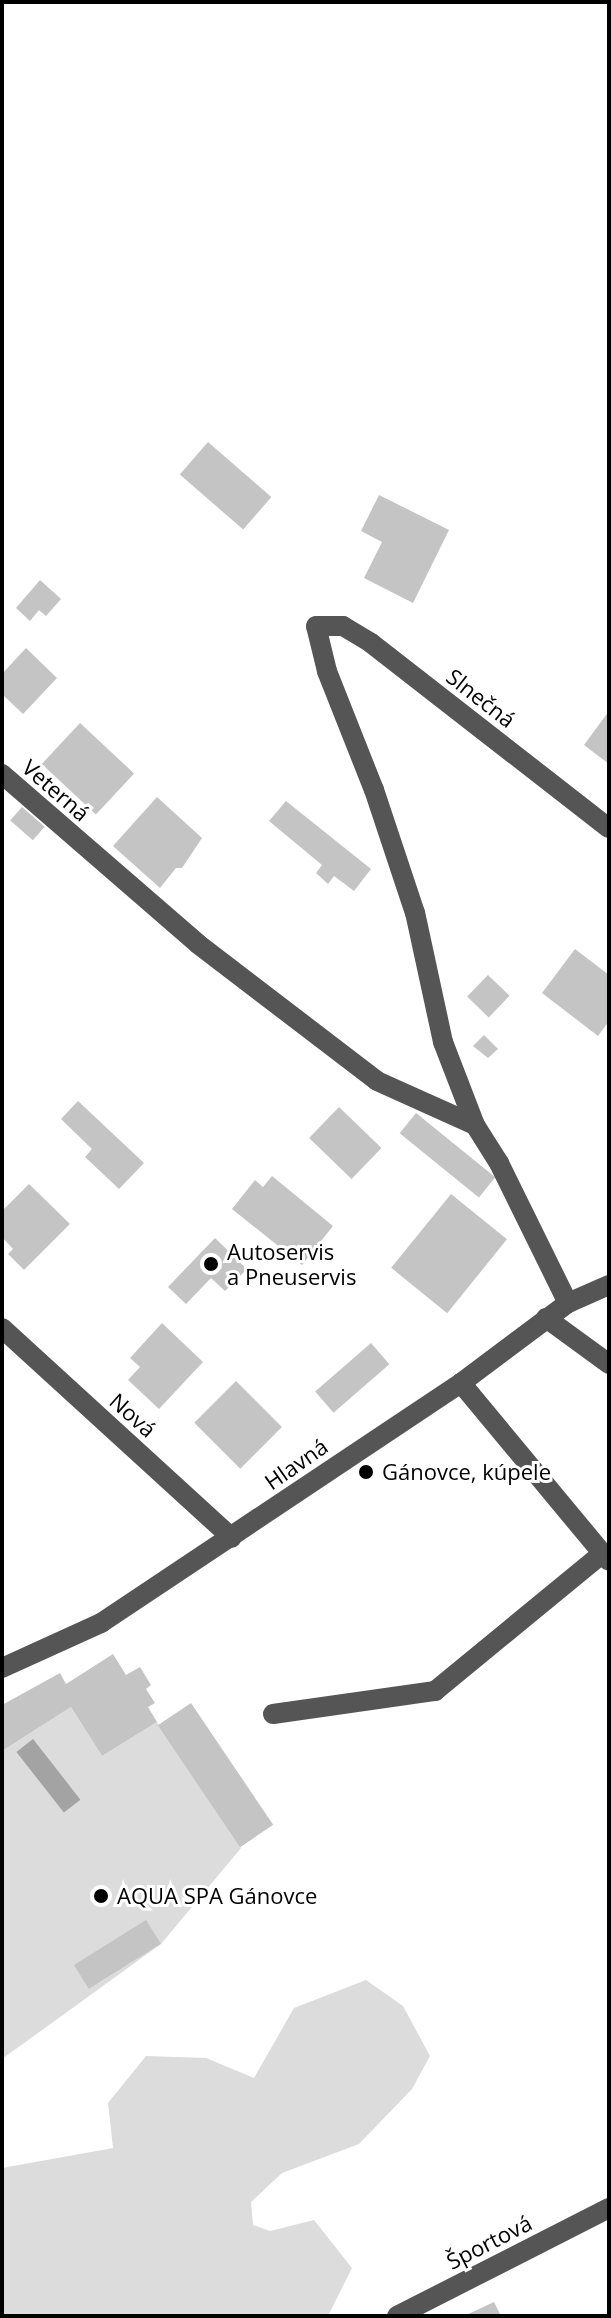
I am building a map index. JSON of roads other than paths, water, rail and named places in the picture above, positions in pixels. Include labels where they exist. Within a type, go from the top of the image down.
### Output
[{"type":"street","name":"Slnečná","points":[[475,1125],[443,1042],[415,913],[374,790],[327,671],[316,626],[343,626],[371,643],[609,828]]},
{"type":"street","name":"Veterná","points":[[2,774],[198,944],[377,1081],[475,1125]]},
{"type":"street","points":[[475,1125],[499,1163],[568,1303]]},
{"type":"street","name":"Hlavná","points":[[2,1668],[101,1623],[461,1383],[568,1303],[609,1285]]},
{"type":"street","points":[[546,1318],[609,1364]]},
{"type":"street","name":"Nová","points":[[2,1328],[232,1538]]},
{"type":"street","points":[[273,1714],[435,1691],[606,1557],[461,1383]]},
{"type":"street","name":"Športová","points":[[397,2316],[607,2218]]},
{"type":"place","name":"Autoservis a Pneuservis","points":[[211,1264]]},
{"type":"place","name":"Gánovce, kúpele","points":[[366,1472]]},
{"type":"place","name":"AQUA SPA Gánovce","points":[[101,1896]]}]
